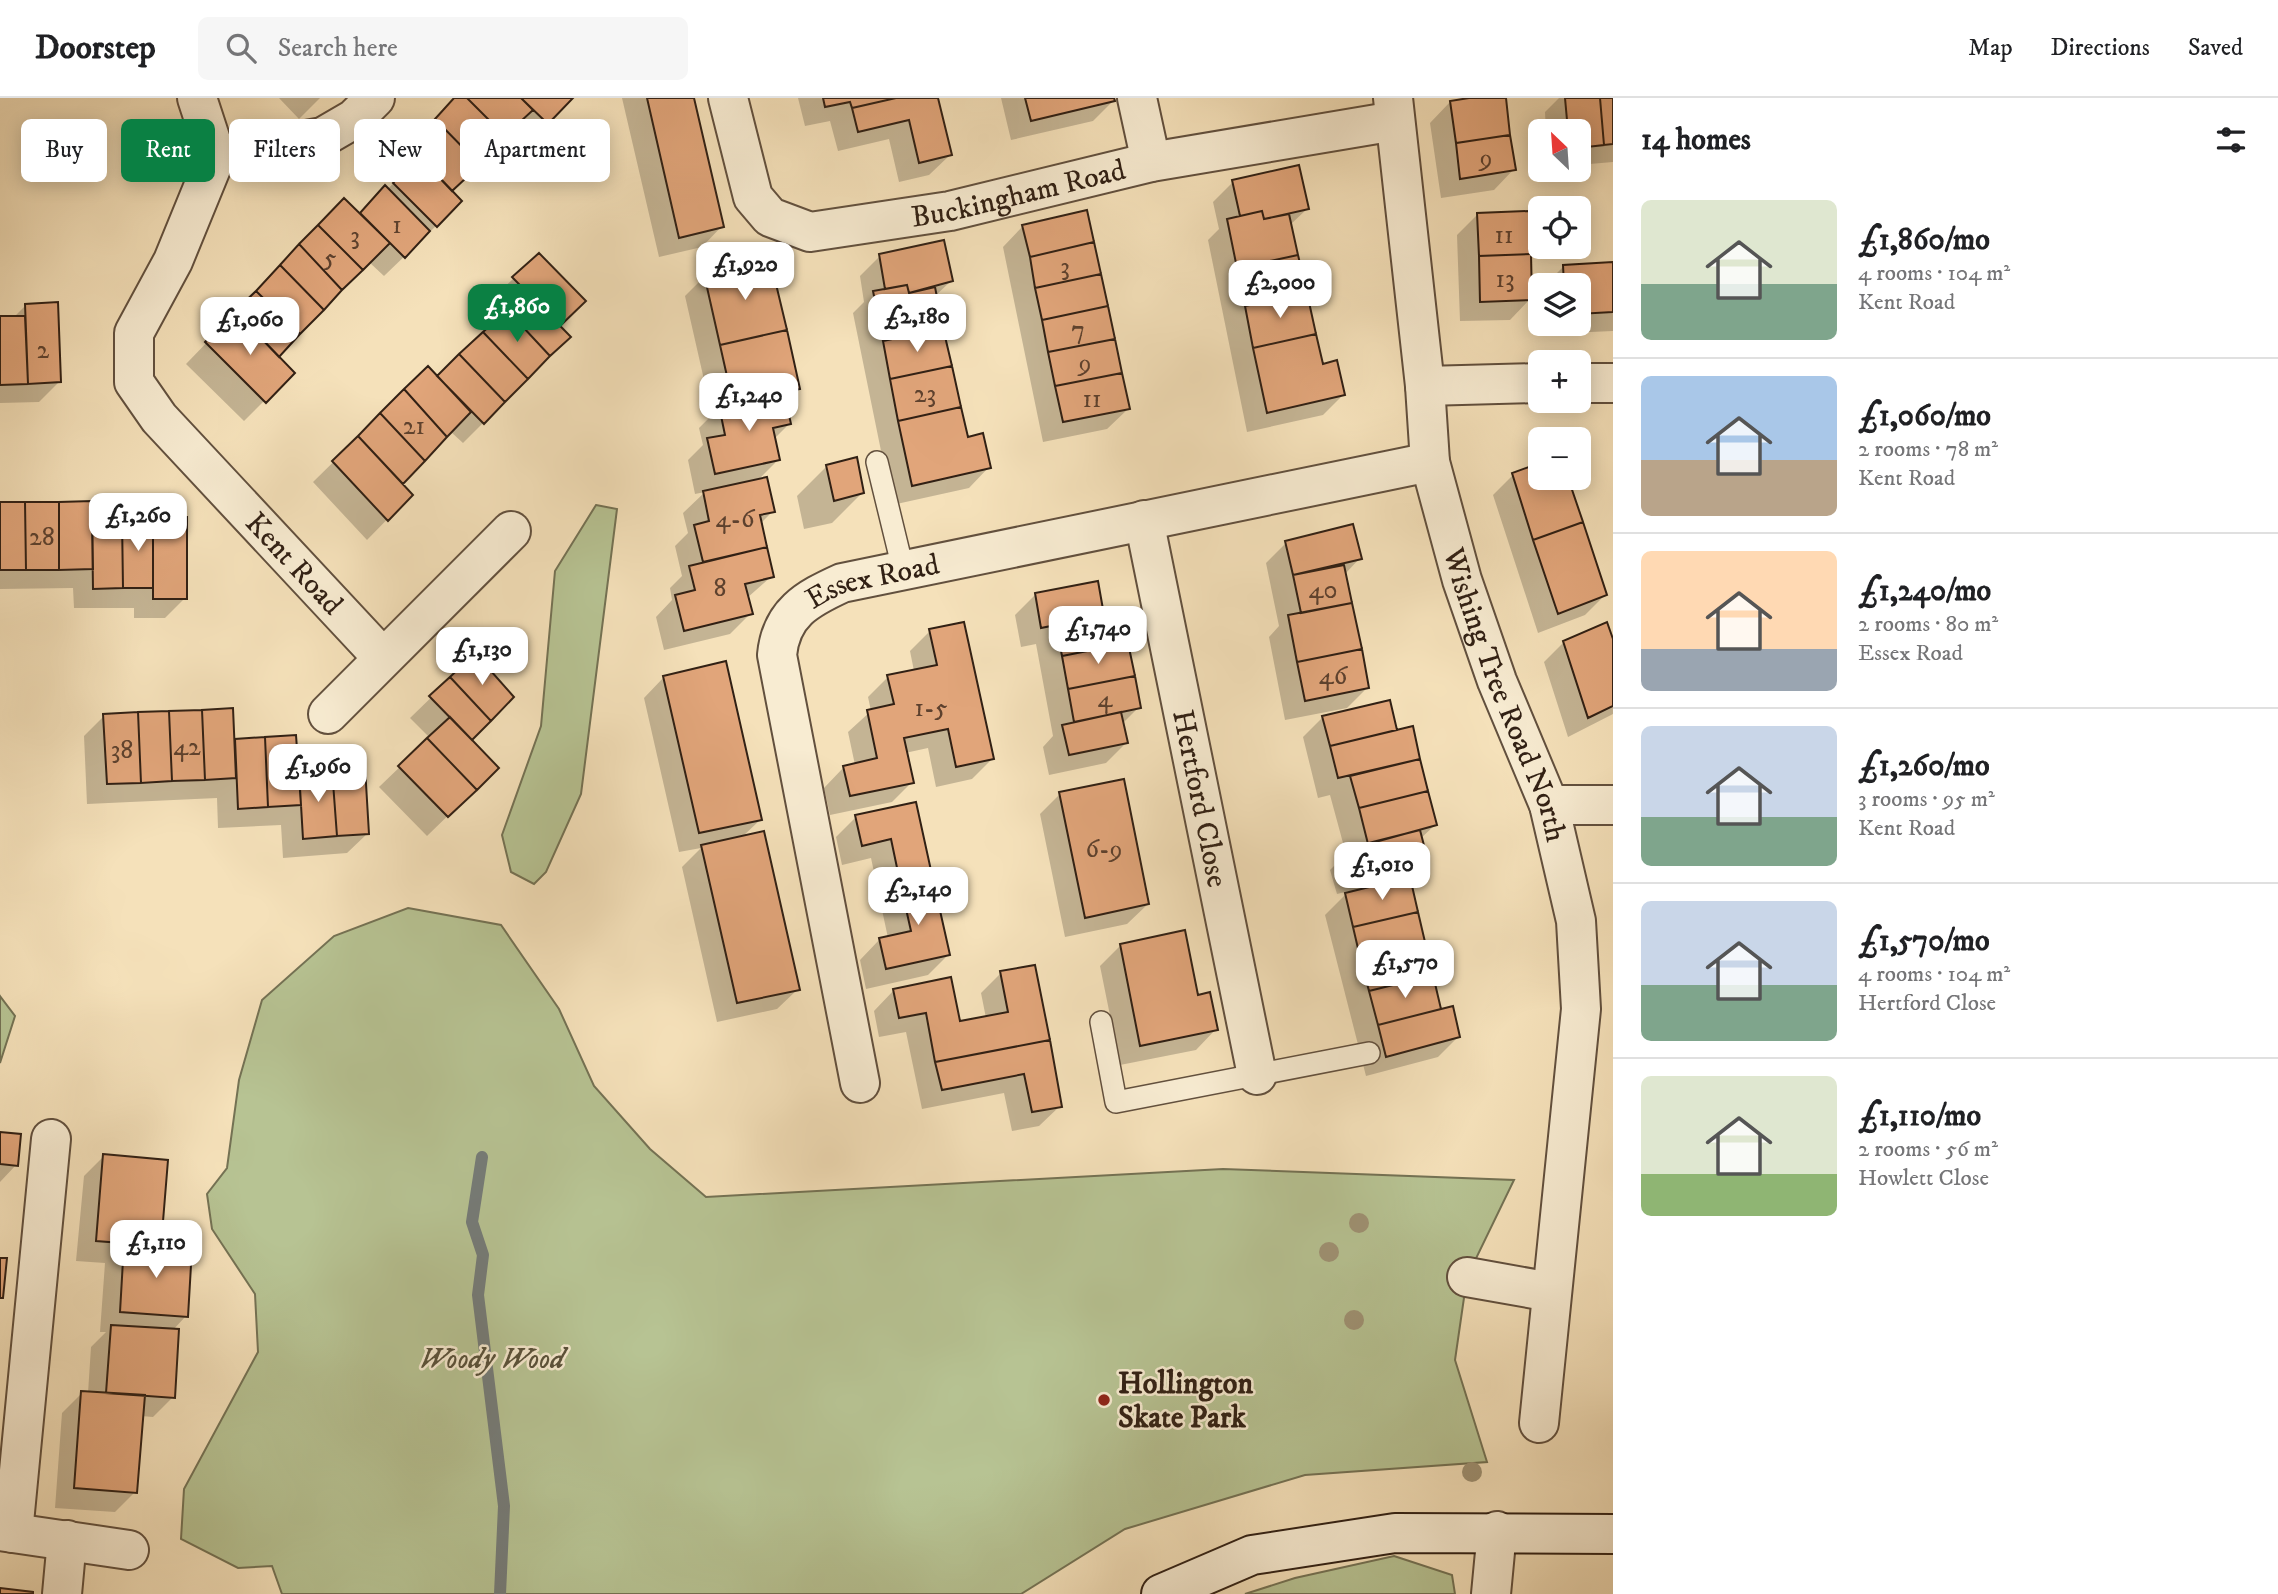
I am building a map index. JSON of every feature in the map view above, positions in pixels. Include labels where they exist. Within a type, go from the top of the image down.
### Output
[{"type":"street","points":[[197,98],[216,156],[323,137],[354,119],[375,98]]},
{"type":"street","name":"Buckingham Road","points":[[728,98],[753,197],[770,217],[810,232],[950,211],[1151,162],[1394,109]]},
{"type":"street","points":[[1137,98],[1151,162]]},
{"type":"street","name":"Wishing Tree Road North","points":[[1394,109],[1425,386],[1430,462],[1462,580],[1497,681],[1549,805],[1576,921],[1581,1009],[1539,1423]]},
{"type":"street","name":"Kent Road","points":[[216,156],[173,261],[134,334],[134,382],[159,418],[382,657]]},
{"type":"street","points":[[1425,386],[1528,383]]},
{"type":"street","points":[[1591,383],[1613,383]]},
{"type":"street","name":"Essex Road","points":[[860,1083],[777,654],[779,639],[792,614],[810,597],[842,583],[1430,462]]},
{"type":"street","name":"Hertford Close","points":[[1144,520],[1256,1075]]},
{"type":"street","points":[[328,714],[382,657],[511,531]]},
{"type":"street","points":[[1549,805],[1613,805]]},
{"type":"street","points":[[51,1139],[7,1532],[129,1550]]},
{"type":"street","points":[[1467,1278],[1551,1292]]},
{"type":"street","points":[[1492,1594],[1497,1531]]},
{"type":"street","points":[[1161,1594],[1252,1555],[1395,1533],[1497,1531],[1613,1534]]},
{"type":"street","points":[[62,1594],[67,1540]]},
{"type":"lane","points":[[877,462],[903,569]]},
{"type":"lane","points":[[1101,1022],[1116,1102],[1369,1053]]},
{"type":"green space","points":[[596,505],[617,509],[581,794],[546,872],[534,884],[511,872],[502,835],[541,726],[555,571]]},
{"type":"green space","name":"Woody Wood","points":[[408,908],[501,925],[559,1009],[594,1086],[650,1149],[706,1197],[1223,1169],[1514,1180],[1467,1277],[1455,1360],[1487,1462],[1305,1475],[1125,1529],[1021,1594],[282,1594],[272,1566],[238,1568],[181,1539],[184,1489],[258,1352],[255,1294],[212,1229],[207,1194],[227,1168],[239,1080],[262,1000],[334,936]]},
{"type":"green space","points":[[0,996],[15,1016],[0,1063]]},
{"type":"green space","points":[[1394,1556],[1452,1575],[1455,1594],[1245,1594],[1295,1578]]},
{"type":"building","points":[[454,98],[467,98],[488,119],[460,119],[460,145],[446,130],[446,119],[435,119]]},
{"type":"building","points":[[467,98],[521,98],[533,110],[523,119],[488,119]]},
{"type":"building","points":[[521,98],[573,98],[553,119],[543,119]]},
{"type":"building","points":[[647,98],[694,98],[724,227],[679,238]]},
{"type":"building","points":[[823,98],[896,98],[852,108],[850,102],[825,107]]},
{"type":"building","points":[[896,98],[938,98],[952,155],[919,163],[909,120],[858,132],[852,108]]},
{"type":"building","points":[[1025,98],[1114,98],[1115,101],[1031,121]]},
{"type":"building","points":[[1506,98],[1510,135],[1456,143],[1450,101]]},
{"type":"building","points":[[1565,98],[1600,98],[1604,145],[1591,146],[1591,119],[1567,119]]},
{"type":"building","points":[[1600,98],[1613,98],[1613,144],[1604,145]]},
{"type":"building","points":[[446,130],[460,145],[462,182],[452,191],[443,182],[446,182]]},
{"type":"building","points":[[1510,135],[1516,170],[1460,179],[1456,143]]},
{"type":"building","points":[[1299,165],[1309,209],[1264,219],[1262,211],[1240,216],[1232,180]]},
{"type":"building","points":[[444,182],[462,201],[437,227],[393,183]]},
{"type":"building","points":[[385,185],[430,231],[405,258],[360,213]]},
{"type":"building","points":[[344,198],[390,243],[363,270],[318,225]]},
{"type":"building","points":[[1087,210],[1094,242],[1030,257],[1022,225]]},
{"type":"building","points":[[1262,211],[1264,219],[1289,214],[1298,255],[1237,268],[1227,219]]},
{"type":"building","points":[[1528,211],[1528,254],[1479,256],[1477,213]]},
{"type":"building","points":[[318,225],[363,270],[342,290],[299,244]]},
{"type":"building","points":[[944,240],[953,281],[909,293],[907,285],[885,289],[879,254]]},
{"type":"building","points":[[1094,242],[1101,274],[1035,288],[1030,257]]},
{"type":"building","points":[[299,244],[342,290],[324,310],[280,265]]},
{"type":"building","points":[[539,253],[586,301],[560,326],[512,277]]},
{"type":"building","points":[[1528,254],[1528,259],[1531,259],[1531,273],[1528,273],[1528,300],[1480,302],[1479,256]]},
{"type":"building","points":[[1298,255],[1307,293],[1245,306],[1237,268]]},
{"type":"building","points":[[770,259],[787,330],[720,345],[704,274]]},
{"type":"building","points":[[1613,262],[1613,312],[1591,313],[1591,273],[1563,273],[1563,265]]},
{"type":"building","points":[[280,265],[324,310],[300,334],[256,291]]},
{"type":"building","points":[[1101,274],[1108,306],[1042,320],[1035,288]]},
{"type":"building","points":[[907,285],[909,293],[935,287],[943,328],[883,341],[873,291]]},
{"type":"building","points":[[256,291],[300,334],[279,357],[235,311]]},
{"type":"building","points":[[526,291],[571,337],[550,356],[507,310]]},
{"type":"building","points":[[1307,293],[1316,334],[1253,348],[1245,306]]},
{"type":"building","points":[[58,302],[61,382],[28,384],[25,304]]},
{"type":"building","points":[[1108,306],[1115,339],[1048,352],[1042,320]]},
{"type":"building","points":[[507,310],[550,356],[528,379],[483,332]]},
{"type":"building","points":[[235,311],[295,373],[266,403],[205,342]]},
{"type":"building","points":[[0,316],[25,316],[28,384],[0,385]]},
{"type":"building","points":[[943,328],[952,366],[890,379],[883,341]]},
{"type":"building","points":[[787,330],[800,389],[733,403],[720,345]]},
{"type":"building","points":[[483,332],[528,379],[505,402],[459,354]]},
{"type":"building","points":[[1316,334],[1323,364],[1337,360],[1345,395],[1267,413],[1253,348]]},
{"type":"building","points":[[1115,339],[1122,373],[1055,386],[1048,352]]},
{"type":"building","points":[[459,354],[505,402],[484,424],[437,376]]},
{"type":"building","points":[[428,366],[471,412],[447,437],[404,389]]},
{"type":"building","points":[[952,366],[961,407],[898,421],[890,379]]},
{"type":"building","points":[[1122,373],[1130,409],[1063,422],[1055,386]]},
{"type":"building","points":[[404,389],[447,437],[425,461],[380,413]]},
{"type":"building","points":[[784,392],[791,424],[773,428],[780,460],[715,474],[707,438],[725,435],[719,406]]},
{"type":"building","points":[[961,407],[968,437],[983,433],[991,468],[912,486],[898,421]]},
{"type":"building","points":[[380,413],[425,461],[403,484],[358,436]]},
{"type":"building","points":[[358,436],[413,495],[388,521],[332,461]]},
{"type":"building","points":[[857,457],[864,493],[834,501],[826,465]]},
{"type":"building","points":[[1528,467],[1528,490],[1572,490],[1583,522],[1533,540],[1512,473]]},
{"type":"building","points":[[767,477],[775,512],[760,515],[767,547],[703,562],[694,525],[709,521],[703,491]]},
{"type":"building","points":[[92,501],[93,569],[59,570],[59,502]]},
{"type":"building","points":[[0,502],[25,502],[26,570],[0,570]]},
{"type":"building","points":[[25,502],[59,502],[59,570],[26,570]]},
{"type":"building","points":[[187,517],[187,599],[153,599],[153,518]]},
{"type":"building","points":[[122,518],[123,588],[93,589],[92,519]]},
{"type":"building","points":[[122,518],[153,518],[153,588],[123,588]]},
{"type":"building","points":[[1583,522],[1607,595],[1558,614],[1533,540]]},
{"type":"building","points":[[1353,524],[1362,559],[1293,575],[1285,541]]},
{"type":"building","points":[[767,547],[774,577],[745,584],[753,614],[684,631],[675,595],[695,590],[689,566]]},
{"type":"building","points":[[1344,565],[1352,603],[1301,613],[1293,575]]},
{"type":"building","points":[[1098,581],[1104,615],[1121,612],[1128,643],[1062,656],[1056,625],[1041,628],[1035,593]]},
{"type":"building","points":[[1352,603],[1362,649],[1297,662],[1288,615]]},
{"type":"building","points":[[964,622],[994,759],[956,767],[948,729],[904,738],[914,783],[850,796],[843,766],[877,758],[867,710],[894,704],[887,675],[937,665],[929,629]]},
{"type":"building","points":[[1607,622],[1613,639],[1613,706],[1588,718],[1563,641]]},
{"type":"building","points":[[1128,643],[1135,676],[1068,689],[1062,656]]},
{"type":"building","points":[[1362,649],[1369,688],[1305,701],[1297,662]]},
{"type":"building","points":[[475,653],[514,697],[491,721],[450,677]]},
{"type":"building","points":[[726,661],[762,820],[699,833],[663,676]]},
{"type":"building","points":[[1135,676],[1141,708],[1074,722],[1068,689]]},
{"type":"building","points":[[450,677],[491,721],[472,740],[429,696]]},
{"type":"building","points":[[1390,700],[1397,730],[1330,746],[1322,716]]},
{"type":"building","points":[[233,708],[236,778],[205,780],[202,710]]},
{"type":"building","points":[[202,710],[205,780],[172,781],[169,711]]},
{"type":"building","points":[[169,711],[172,781],[141,783],[138,712]]},
{"type":"building","points":[[138,712],[141,783],[107,784],[103,714]]},
{"type":"building","points":[[1121,712],[1128,743],[1069,755],[1062,725]]},
{"type":"building","points":[[450,717],[499,768],[477,790],[427,738]]},
{"type":"building","points":[[1413,726],[1420,759],[1338,778],[1330,746]]},
{"type":"building","points":[[296,735],[301,805],[268,807],[265,737]]},
{"type":"building","points":[[265,737],[268,807],[238,809],[235,739]]},
{"type":"building","points":[[427,738],[477,790],[448,817],[398,766]]},
{"type":"building","points":[[1420,759],[1428,791],[1359,808],[1350,776]]},
{"type":"building","points":[[365,767],[369,834],[337,836],[332,769]]},
{"type":"building","points":[[332,769],[337,836],[303,839],[299,771]]},
{"type":"building","points":[[1124,779],[1149,904],[1085,918],[1059,792]]},
{"type":"building","points":[[1428,791],[1437,825],[1368,844],[1359,808]]},
{"type":"building","points":[[916,802],[932,875],[900,882],[891,839],[862,846],[855,815]]},
{"type":"building","points":[[1420,830],[1427,857],[1357,875],[1349,848]]},
{"type":"building","points":[[764,831],[800,990],[737,1003],[701,845]]},
{"type":"building","points":[[932,875],[950,955],[886,969],[879,938],[911,931],[900,882]]},
{"type":"building","points":[[1410,877],[1418,912],[1353,927],[1345,893]]},
{"type":"building","points":[[1418,912],[1425,942],[1360,957],[1353,927]]},
{"type":"building","points":[[1185,930],[1198,995],[1210,992],[1218,1030],[1140,1046],[1120,944]]},
{"type":"building","points":[[1425,942],[1433,975],[1369,991],[1360,957]]},
{"type":"building","points":[[1035,965],[1050,1040],[935,1062],[926,1013],[899,1018],[893,989],[951,977],[960,1021],[1008,1012],[1000,971]]},
{"type":"building","points":[[1433,975],[1441,1009],[1378,1025],[1369,991]]},
{"type":"building","points":[[1453,1006],[1460,1037],[1386,1057],[1378,1025]]},
{"type":"building","points":[[1050,1040],[1062,1107],[1032,1112],[1024,1074],[942,1090],[935,1062]]},
{"type":"building","points":[[0,1132],[21,1134],[18,1166],[0,1164]]},
{"type":"building","points":[[103,1154],[168,1160],[161,1246],[96,1241]]},
{"type":"building","points":[[124,1243],[192,1248],[188,1317],[120,1312]]},
{"type":"building","points":[[0,1258],[7,1258],[3,1298],[0,1298]]},
{"type":"building","points":[[111,1325],[179,1329],[175,1398],[106,1393]]},
{"type":"building","points":[[81,1391],[145,1395],[137,1493],[74,1488]]},
{"type":"building","points":[[0,1588],[33,1592],[33,1594],[0,1594]]},
{"type":"waterway","points":[[482,1157],[472,1222],[483,1255],[478,1295],[504,1506],[500,1594]]},
{"type":"place","name":"Hollington Skate Park","points":[[1104,1400]]}]
